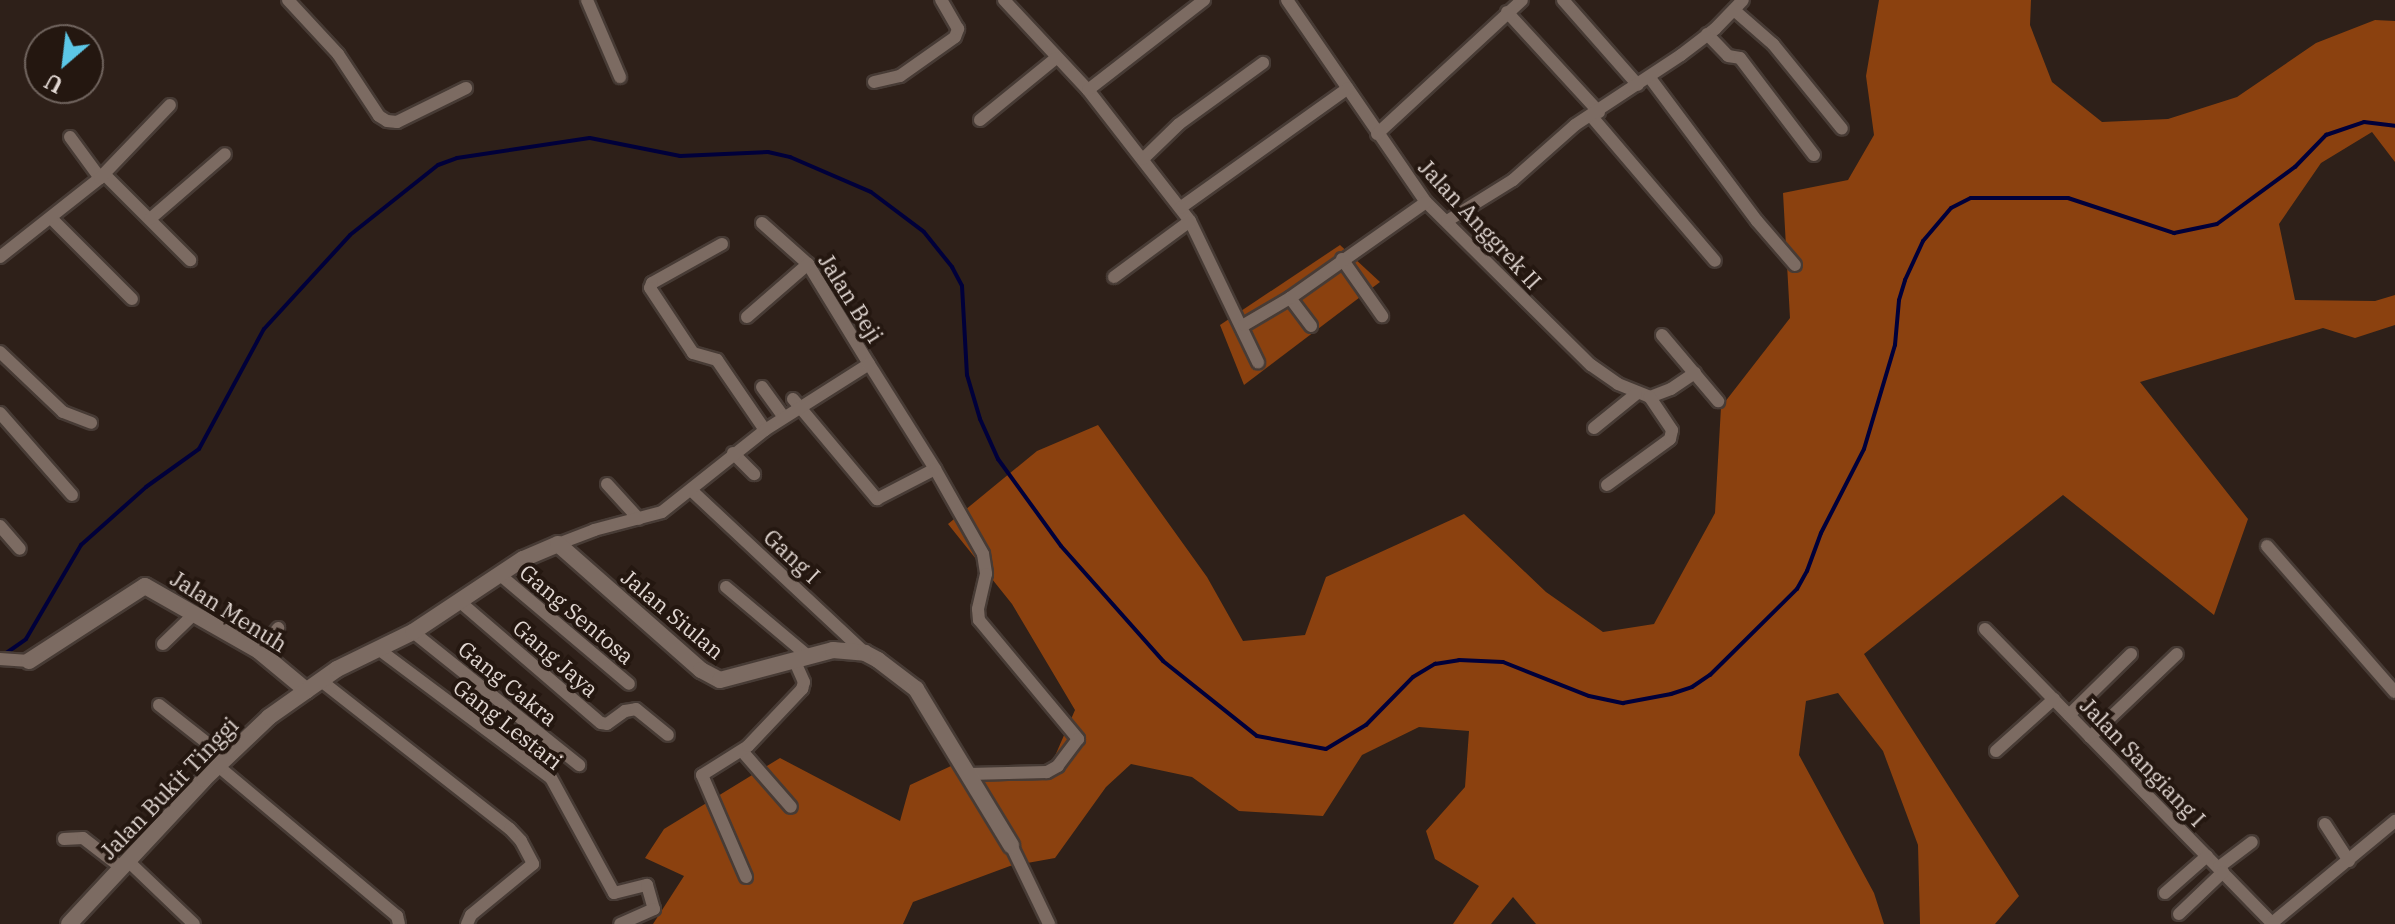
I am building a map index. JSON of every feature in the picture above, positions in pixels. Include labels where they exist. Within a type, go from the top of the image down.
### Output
[{"type":"street","points":[[288,0],[338,54],[379,116],[387,121],[397,122],[466,88]]},
{"type":"street","points":[[587,0],[620,77]]},
{"type":"street","points":[[874,82],[900,76],[955,37],[958,29],[941,0]]},
{"type":"street","points":[[1004,0],[1088,90],[1190,221],[1244,325],[1258,362]]},
{"type":"street","points":[[1088,90],[1204,0]]},
{"type":"street","name":"Jalan Anggrek II","points":[[1287,0],[1426,202],[1591,365],[1636,394],[1650,397]]},
{"type":"street","points":[[1377,134],[1522,0]]},
{"type":"street","points":[[1563,0],[1638,85]]},
{"type":"street","points":[[1447,221],[1513,180],[1575,125],[1650,78],[1707,34],[1738,5],[1842,129]]},
{"type":"street","points":[[1507,12],[1715,261]]},
{"type":"street","points":[[1707,34],[1728,56],[1740,58],[1814,155]]},
{"type":"street","points":[[980,120],[1056,58]]},
{"type":"street","points":[[1143,159],[1179,124],[1263,63]]},
{"type":"street","points":[[1650,78],[1757,221],[1795,265]]},
{"type":"street","points":[[1180,208],[1348,88]]},
{"type":"street","points":[[0,257],[52,219],[102,176],[170,105]]},
{"type":"street","points":[[70,137],[102,176],[190,260]]},
{"type":"street","points":[[150,219],[225,154]]},
{"type":"street","points":[[1244,325],[1290,298],[1426,202]]},
{"type":"street","points":[[52,219],[132,299]]},
{"type":"street","points":[[1114,277],[1190,221]]},
{"type":"street","name":"Jalan Beji","points":[[762,223],[808,264],[935,469],[983,554],[986,574],[978,609],[979,620],[1078,739],[1054,770],[969,774]]},
{"type":"street","points":[[722,244],[652,283],[650,288],[693,353],[717,360],[765,430]]},
{"type":"street","points":[[1342,259],[1382,316]]},
{"type":"street","points":[[747,317],[808,264]]},
{"type":"street","points":[[1290,298],[1311,326]]},
{"type":"street","points":[[1662,335],[1718,401]]},
{"type":"street","points":[[0,352],[63,412],[91,423]]},
{"type":"street","points":[[467,924],[471,915],[533,864],[521,841],[510,829],[314,686],[377,648],[413,632],[537,551],[594,530],[662,512],[733,453],[784,417],[796,404],[869,364]]},
{"type":"street","points":[[1607,485],[1670,439],[1672,430],[1650,397],[1671,389],[1695,373]]},
{"type":"street","points":[[762,387],[784,417]]},
{"type":"street","points":[[1594,428],[1636,394]]},
{"type":"street","points":[[796,404],[877,499],[935,469]]},
{"type":"street","points":[[0,413],[72,495]]},
{"type":"street","points":[[733,453],[754,474]]},
{"type":"street","points":[[607,484],[639,519]]},
{"type":"street","name":"Gang I","points":[[691,490],[865,653]]},
{"type":"street","points":[[0,526],[20,549]]},
{"type":"street","name":"Jalan Siulan","points":[[558,544],[711,676],[728,681],[833,650],[865,653]]},
{"type":"street","points":[[2267,546],[2395,692]]},
{"type":"street","name":"Gang Sentosa","points":[[499,574],[629,684]]},
{"type":"street","name":"Jalan Menuh","points":[[0,659],[29,661],[145,586],[314,686]]},
{"type":"street","points":[[726,587],[801,658],[804,685],[742,751],[707,770],[702,779],[746,877]]},
{"type":"street","name":"Gang Jaya","points":[[459,601],[601,723],[607,724],[625,711],[636,709],[668,735]]},
{"type":"street","points":[[163,644],[195,613]]},
{"type":"street","points":[[259,651],[278,628]]},
{"type":"street","name":"Jalan Sangiang I","points":[[1985,629],[2272,923]]},
{"type":"street","name":"Gang Cakra","points":[[413,632],[579,765]]},
{"type":"street","name":"Gang Lestari","points":[[377,648],[551,778],[614,893],[647,885],[654,909],[620,924]]},
{"type":"street","points":[[865,653],[916,689],[1011,845],[1049,924]]},
{"type":"street","points":[[2069,715],[2131,654]]},
{"type":"street","points":[[2090,737],[2177,654]]},
{"type":"street","name":"Jalan Bukit Tinggi","points":[[69,924],[222,762],[269,717],[314,686]]},
{"type":"street","points":[[1996,751],[2054,699]]},
{"type":"street","points":[[159,705],[397,916],[399,924]]},
{"type":"street","points":[[742,751],[791,807]]},
{"type":"street","points":[[2272,923],[2395,821]]},
{"type":"street","points":[[2325,824],[2349,861]]},
{"type":"street","points":[[64,839],[83,838],[125,865],[194,924]]},
{"type":"street","points":[[2179,914],[2252,842]]},
{"type":"street","points":[[2165,893],[2207,856]]},
{"type":"shaded area","points":[[1879,0],[2031,0],[2030,25],[2052,82],[2102,122],[2168,119],[2237,97],[2316,43],[2375,20],[2395,21],[2395,162],[2372,132],[2321,163],[2279,224],[2295,300],[2375,301],[2395,295],[2395,325],[2355,338],[2323,328],[2140,382],[2248,519],[2214,615],[2063,495],[1864,654],[2019,896],[1995,924],[1920,924],[1918,845],[1883,751],[1838,693],[1806,701],[1799,755],[1874,893],[1884,924],[1536,924],[1513,897],[1491,924],[1453,924],[1479,886],[1435,859],[1426,831],[1465,787],[1469,731],[1419,727],[1362,755],[1323,816],[1239,811],[1192,777],[1131,764],[1106,787],[1055,858],[1010,866],[913,902],[903,924],[653,924],[684,876],[645,858],[664,829],[780,758],[900,821],[910,785],[951,766],[1048,772],[1075,710],[1012,604],[948,524],[1037,451],[1098,425],[1207,577],[1243,641],[1305,635],[1326,577],[1464,514],[1546,592],[1603,632],[1654,624],[1715,513],[1721,407],[1790,318],[1783,193],[1848,180],[1874,135],[1866,76]]},
{"type":"shaded area","points":[[1340,245],[1380,282],[1244,385],[1220,325]]},
{"type":"waterway","points":[[2,656],[26,639],[81,545],[146,487],[199,449],[264,329],[350,235],[438,165],[457,158],[590,138],[680,156],[768,152],[790,157],[871,192],[924,232],[952,267],[962,286],[967,375],[980,419],[998,459],[1061,546],[1163,661],[1257,736],[1326,749],[1366,725],[1413,677],[1435,664],[1459,660],[1503,662],[1589,696],[1623,703],[1671,694],[1692,687],[1710,675],[1797,589],[1821,533],[1864,449],[1895,345],[1899,300],[1905,280],[1923,241],[1951,208],[1971,198],[2068,198],[2174,233],[2217,224],[2295,167],[2326,135],[2364,122],[2395,126]]}]
